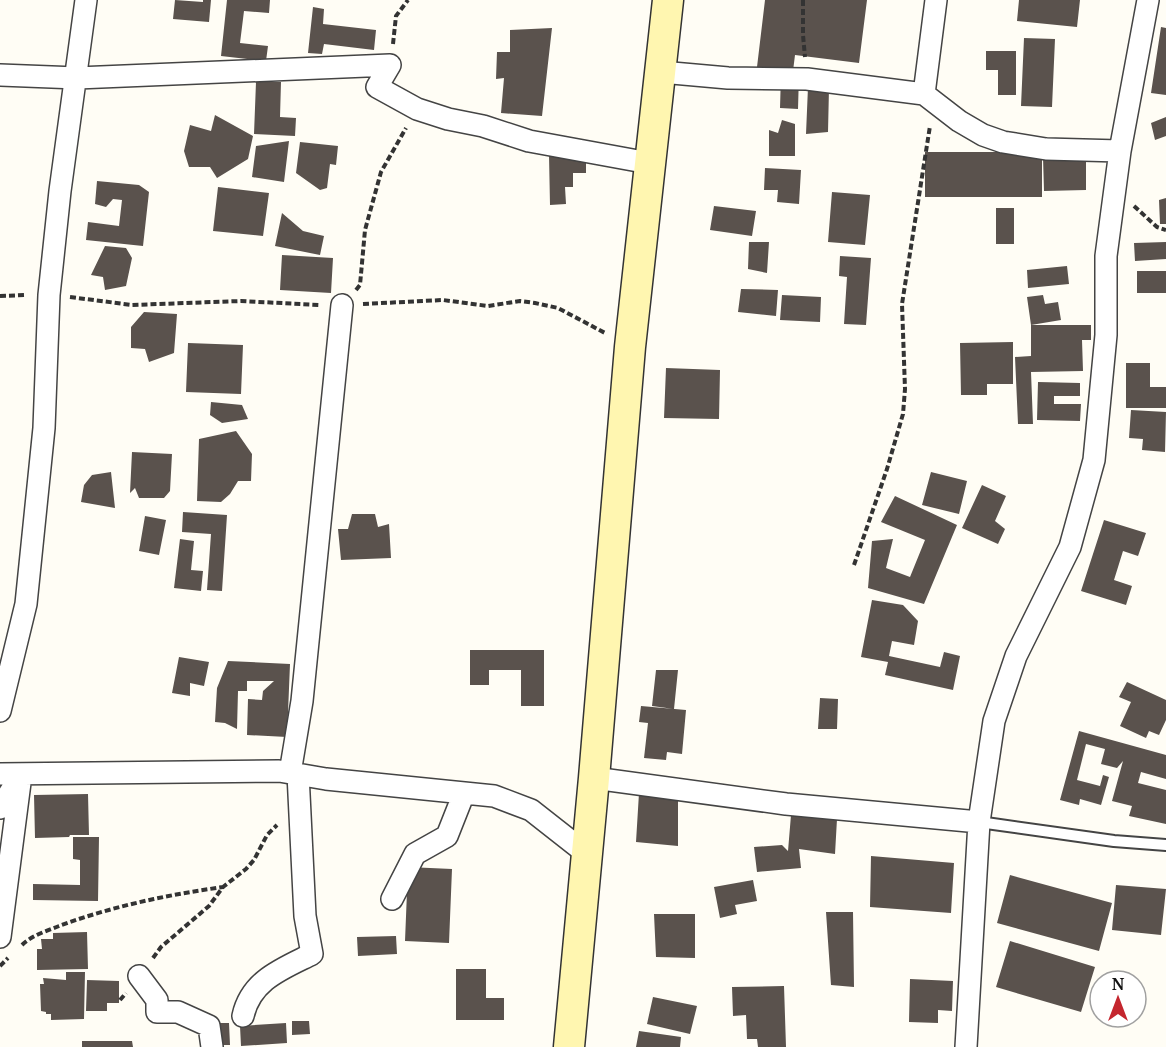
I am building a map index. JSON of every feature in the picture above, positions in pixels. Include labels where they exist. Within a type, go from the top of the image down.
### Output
[{"type":"main road","points":[[569,1047],[630,347],[668,0]]},
{"type":"street","points":[[0,711],[26,604],[44,428],[50,295],[60,191],[86,0]]},
{"type":"street","points":[[930,98],[936,0]]},
{"type":"street","points":[[966,1047],[979,822],[994,721],[1016,656],[1070,547],[1094,460],[1106,335],[1106,256],[1120,151],[1148,0]]},
{"type":"street","points":[[0,75],[77,78],[390,65]]},
{"type":"street","points":[[390,65],[377,87],[417,109],[529,141],[649,163]]},
{"type":"street","points":[[660,72],[728,78],[807,79],[930,98],[959,121],[983,135],[1003,142],[1046,149],[1120,151]]},
{"type":"street","points":[[243,1016],[245,1006],[256,988],[271,974],[312,954],[305,916],[294,774],[342,305]]},
{"type":"street","points":[[0,774],[279,771],[326,779],[495,796],[531,810],[587,854]]},
{"type":"street","points":[[0,808],[21,774]]},
{"type":"street","points":[[0,937],[21,774]]},
{"type":"street","points":[[594,778],[786,804],[979,822]]},
{"type":"street","points":[[392,899],[415,854],[447,836],[464,793]]},
{"type":"street","points":[[139,976],[157,1000],[157,1012],[178,1012],[209,1026],[212,1047]]},
{"type":"lane","points":[[979,822],[1114,841],[1166,845]]},
{"type":"path","points":[[390,65],[396,16],[408,0]]},
{"type":"path","points":[[803,0],[807,79]]},
{"type":"path","points":[[854,565],[903,414],[905,389],[902,304],[921,193],[930,98]]},
{"type":"path","points":[[342,305],[360,285],[365,230],[381,172],[417,109]]},
{"type":"path","points":[[1116,185],[1143,216],[1157,227],[1166,230]]},
{"type":"path","points":[[120,1000],[161,947],[209,906],[223,887],[254,860],[267,835],[278,824]]},
{"type":"path","points":[[17,949],[40,933],[88,916],[132,903],[223,887]]},
{"type":"path","points":[[0,966],[9,958]]},
{"type":"building","points":[[175,0],[203,2],[203,0],[211,0],[209,22],[173,19]]},
{"type":"building","points":[[227,0],[270,0],[269,13],[244,11],[240,43],[268,46],[266,61],[221,56]]},
{"type":"building","points":[[765,0],[867,0],[859,63],[795,55],[793,71],[757,67]]},
{"type":"building","points":[[1019,0],[1080,0],[1077,27],[1017,21]]},
{"type":"building","points":[[313,7],[324,9],[323,24],[376,30],[374,50],[324,44],[322,54],[308,53]]},
{"type":"building","points":[[1161,27],[1166,28],[1166,95],[1151,93]]},
{"type":"building","points":[[552,28],[542,116],[501,113],[504,78],[496,79],[497,52],[510,52],[510,30]]},
{"type":"building","points":[[1024,38],[1055,39],[1052,107],[1021,106]]},
{"type":"building","points":[[986,51],[1016,51],[1016,95],[998,95],[998,70],[986,70]]},
{"type":"building","points":[[781,74],[799,74],[798,109],[780,108]]},
{"type":"building","points":[[256,82],[281,82],[280,117],[296,118],[295,136],[254,134]]},
{"type":"building","points":[[808,87],[829,88],[828,132],[806,134]]},
{"type":"building","points":[[215,115],[253,136],[248,159],[217,178],[210,167],[189,167],[184,151],[190,125],[211,131]]},
{"type":"building","points":[[1166,117],[1166,136],[1155,140],[1151,123]]},
{"type":"building","points":[[782,120],[795,124],[795,156],[769,156],[769,130],[778,133]]},
{"type":"building","points":[[289,141],[284,182],[252,177],[256,146]]},
{"type":"building","points":[[300,142],[338,146],[336,165],[330,164],[327,188],[320,190],[296,173]]},
{"type":"building","points":[[925,152],[1042,152],[1042,197],[925,197]]},
{"type":"building","points":[[586,154],[586,173],[573,173],[573,187],[565,187],[566,204],[550,205],[549,155]]},
{"type":"building","points":[[1086,156],[1086,190],[1044,191],[1043,157]]},
{"type":"building","points":[[765,168],[801,170],[799,204],[777,202],[778,190],[764,190]]},
{"type":"building","points":[[97,181],[139,185],[149,192],[143,246],[86,240],[88,222],[119,226],[122,200],[113,199],[106,207],[95,204]]},
{"type":"building","points":[[218,187],[269,193],[263,236],[213,231]]},
{"type":"building","points":[[832,192],[870,195],[865,245],[828,242]]},
{"type":"building","points":[[1166,198],[1166,224],[1160,224],[1159,200]]},
{"type":"building","points":[[714,206],[756,211],[752,236],[710,230]]},
{"type":"building","points":[[996,208],[1014,208],[1014,244],[996,244]]},
{"type":"building","points":[[282,213],[303,231],[324,236],[320,255],[275,246]]},
{"type":"building","points":[[749,242],[769,242],[767,273],[748,269]]},
{"type":"building","points":[[1166,242],[1166,259],[1135,261],[1134,243]]},
{"type":"building","points":[[105,246],[126,248],[132,258],[126,286],[105,290],[103,277],[91,275]]},
{"type":"building","points":[[282,255],[333,258],[331,293],[280,290]]},
{"type":"building","points":[[840,256],[871,258],[866,325],[844,324],[847,277],[839,276]]},
{"type":"building","points":[[1067,266],[1069,284],[1028,288],[1027,270]]},
{"type":"building","points":[[1137,271],[1166,271],[1166,293],[1137,293]]},
{"type":"building","points":[[741,289],[778,290],[776,316],[738,312]]},
{"type":"building","points":[[782,295],[821,297],[820,322],[780,320]]},
{"type":"building","points":[[1043,295],[1045,304],[1058,302],[1061,320],[1031,325],[1027,297]]},
{"type":"building","points":[[144,312],[177,314],[174,353],[149,362],[145,349],[131,348],[131,327]]},
{"type":"building","points":[[1031,325],[1091,325],[1091,340],[1082,340],[1083,371],[1031,372],[1033,424],[1018,424],[1015,357],[1031,356]]},
{"type":"building","points":[[1013,342],[1013,384],[987,384],[987,395],[961,395],[960,343]]},
{"type":"building","points":[[188,343],[243,345],[241,394],[186,392]]},
{"type":"building","points":[[1126,363],[1150,363],[1150,387],[1166,387],[1166,408],[1126,408]]},
{"type":"building","points":[[666,368],[720,370],[719,419],[664,418]]},
{"type":"building","points":[[1038,382],[1080,383],[1080,396],[1054,396],[1054,404],[1081,404],[1080,421],[1037,420]]},
{"type":"building","points":[[211,402],[242,405],[248,419],[222,423],[210,415]]},
{"type":"building","points":[[1131,410],[1166,412],[1165,452],[1142,450],[1143,439],[1129,438]]},
{"type":"building","points":[[236,431],[252,454],[251,481],[238,481],[230,494],[221,502],[197,501],[199,439]]},
{"type":"building","points":[[132,452],[172,454],[170,491],[164,498],[139,498],[135,488],[130,493]]},
{"type":"building","points":[[111,472],[115,508],[81,502],[84,485],[92,475]]},
{"type":"building","points":[[931,472],[967,481],[959,514],[922,505]]},
{"type":"building","points":[[982,485],[1006,496],[995,521],[1005,529],[998,544],[962,528]]},
{"type":"building","points":[[895,496],[957,525],[924,604],[868,588],[872,541],[893,539],[886,568],[910,577],[925,540],[881,522]]},
{"type":"building","points":[[183,512],[227,515],[222,591],[207,590],[211,534],[182,532]]},
{"type":"building","points":[[352,514],[375,514],[378,527],[389,524],[391,558],[341,560],[338,529],[348,529]]},
{"type":"building","points":[[145,516],[166,520],[159,555],[139,551]]},
{"type":"building","points":[[1104,520],[1146,533],[1138,556],[1123,551],[1114,580],[1132,586],[1126,605],[1081,591]]},
{"type":"building","points":[[180,539],[194,541],[191,570],[203,571],[201,591],[174,588]]},
{"type":"building","points":[[872,600],[903,605],[918,621],[914,645],[892,641],[889,656],[940,667],[944,652],[960,656],[953,690],[885,675],[888,662],[861,657]]},
{"type":"building","points":[[470,650],[544,650],[544,706],[521,706],[521,670],[489,670],[489,685],[470,685]]},
{"type":"building","points":[[179,657],[209,662],[204,686],[190,683],[190,696],[172,693]]},
{"type":"building","points":[[228,661],[290,664],[287,737],[247,735],[248,699],[262,700],[263,691],[274,681],[247,681],[247,691],[238,691],[237,729],[225,723],[215,722],[217,688]]},
{"type":"building","points":[[656,670],[678,670],[674,709],[652,706]]},
{"type":"building","points":[[1127,682],[1166,700],[1166,720],[1159,735],[1149,731],[1146,738],[1120,726],[1131,702],[1119,697]]},
{"type":"building","points":[[820,698],[838,699],[837,729],[818,729]]},
{"type":"building","points":[[641,706],[686,710],[682,754],[667,752],[666,760],[644,758],[648,723],[639,722]]},
{"type":"building","points":[[1079,731],[1166,755],[1166,779],[1141,772],[1138,783],[1166,790],[1166,824],[1129,816],[1132,806],[1112,801],[1123,761],[1117,768],[1101,764],[1105,749],[1086,744],[1077,780],[1100,786],[1103,775],[1109,777],[1101,805],[1080,799],[1079,805],[1060,800]]},
{"type":"building","points":[[639,793],[678,794],[678,846],[636,842]]},
{"type":"building","points":[[88,794],[89,835],[35,838],[34,795]]},
{"type":"building","points":[[791,815],[837,819],[835,854],[799,849],[801,868],[757,872],[754,847],[782,845],[788,851]]},
{"type":"building","points":[[73,837],[99,837],[98,901],[33,900],[33,884],[80,885],[80,860],[73,859]]},
{"type":"building","points":[[871,856],[954,863],[951,913],[870,907]]},
{"type":"building","points":[[408,867],[452,869],[449,943],[405,941]]},
{"type":"building","points":[[1010,875],[1112,903],[1099,951],[997,923]]},
{"type":"building","points":[[753,880],[757,901],[735,905],[737,914],[720,918],[714,887]]},
{"type":"building","points":[[1116,885],[1166,889],[1161,935],[1112,930]]},
{"type":"building","points":[[826,912],[853,912],[854,987],[831,985]]},
{"type":"building","points":[[654,914],[695,914],[695,958],[656,957]]},
{"type":"building","points":[[87,932],[88,969],[37,970],[37,949],[42,949],[41,939],[53,939],[53,933]]},
{"type":"building","points":[[396,936],[397,954],[358,956],[357,937]]},
{"type":"building","points":[[1010,941],[1095,967],[1088,969],[1088,990],[1081,1012],[996,987]]},
{"type":"building","points":[[456,969],[486,969],[486,998],[504,998],[504,1020],[456,1020]]},
{"type":"building","points":[[66,972],[85,972],[84,1019],[51,1020],[51,1014],[41,1011],[40,984],[44,984],[43,978],[66,980]]},
{"type":"building","points":[[910,979],[953,981],[952,1011],[938,1010],[938,1023],[909,1022]]},
{"type":"building","points":[[87,980],[119,981],[119,1003],[107,1003],[107,1011],[86,1011]]},
{"type":"building","points":[[784,986],[786,1047],[758,1047],[757,1039],[747,1039],[746,1015],[733,1016],[732,987]]},
{"type":"building","points":[[653,997],[697,1006],[690,1034],[647,1024]]},
{"type":"building","points":[[292,1021],[309,1021],[310,1034],[292,1035]]},
{"type":"building","points":[[213,1023],[229,1023],[230,1045],[214,1045]]},
{"type":"building","points":[[286,1023],[287,1043],[241,1046],[240,1026]]},
{"type":"building","points":[[639,1031],[681,1037],[680,1047],[636,1047]]},
{"type":"building","points":[[82,1041],[132,1041],[133,1047],[82,1047]]}]
